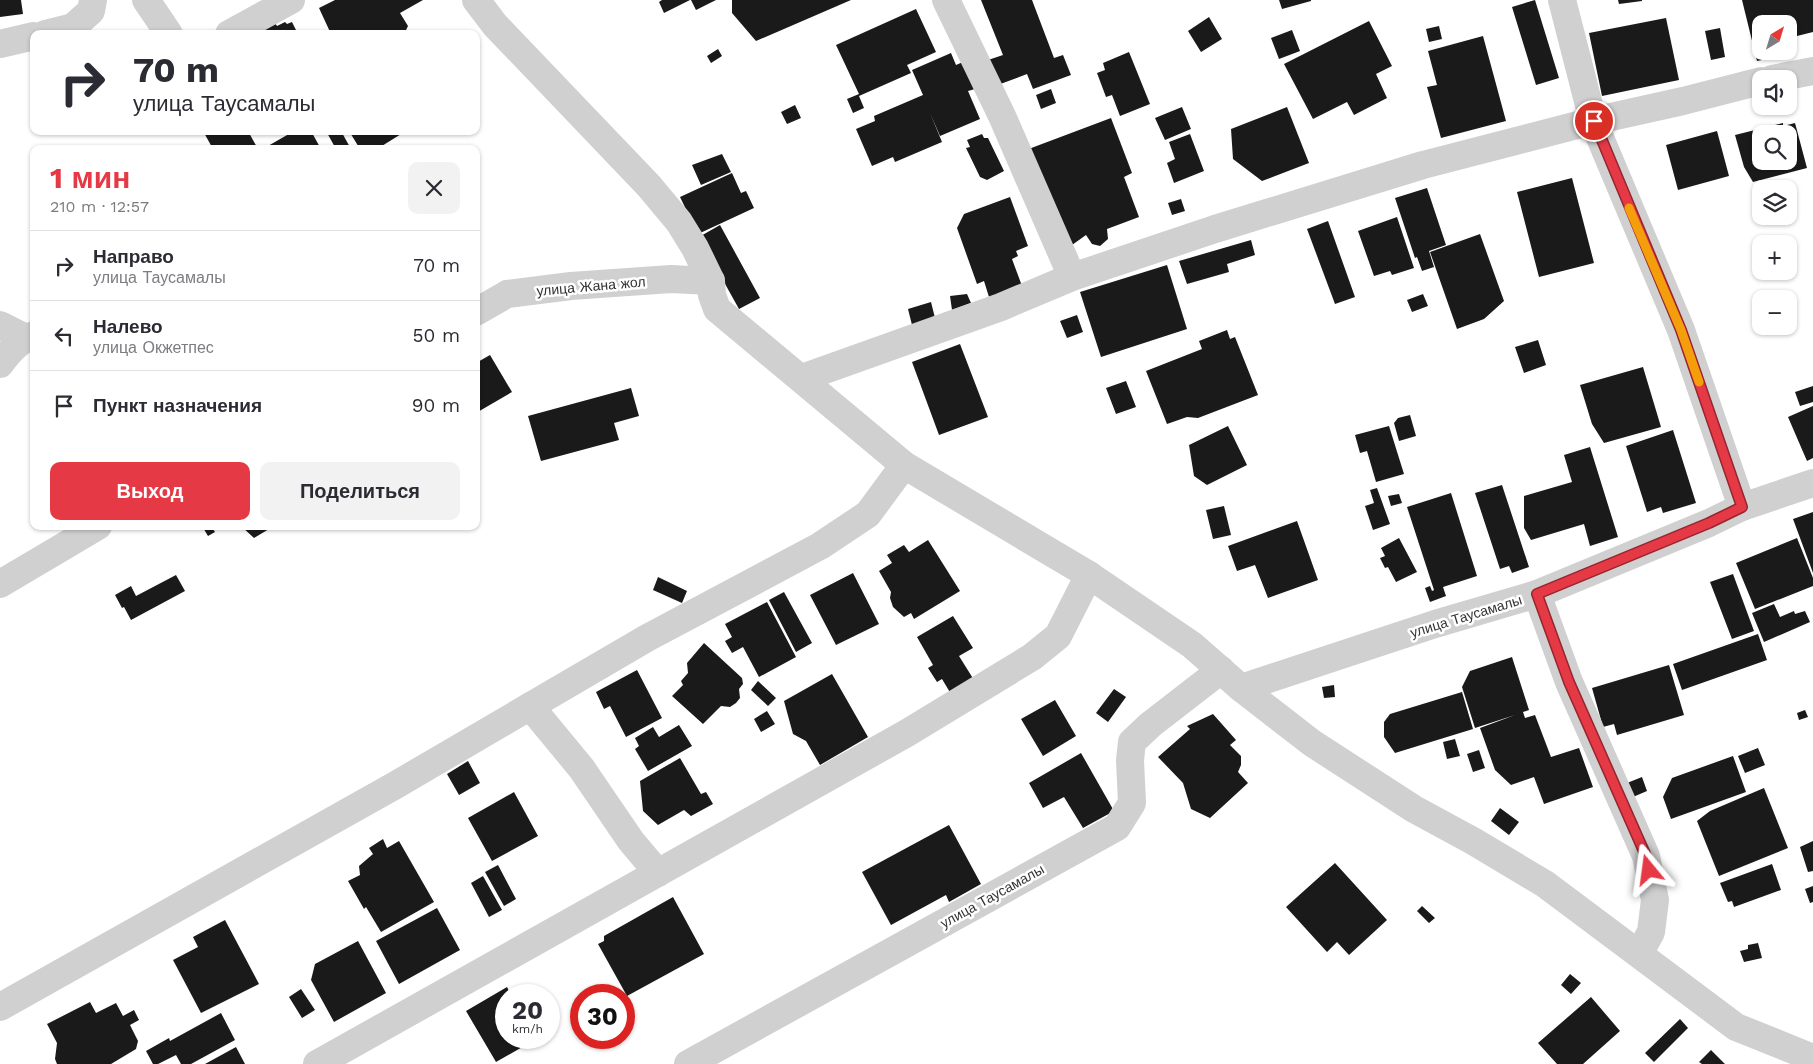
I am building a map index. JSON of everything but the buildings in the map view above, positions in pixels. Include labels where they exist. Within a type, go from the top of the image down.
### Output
[{"type":"street","points":[[61,30],[73,27],[91,11],[93,0]]},
{"type":"street","points":[[146,0],[166,30]]},
{"type":"street","points":[[236,30],[291,0]]},
{"type":"street","points":[[476,0],[495,25],[649,186],[679,222],[695,248],[711,281],[712,295],[717,309],[904,465],[1088,574],[1192,645],[1242,688],[1312,743],[1414,809],[1473,841],[1545,884],[1736,1027],[1813,1058]]},
{"type":"street","points":[[946,0],[1002,116],[1072,277]]},
{"type":"street","points":[[1562,0],[1594,121],[1681,330],[1742,507]]},
{"type":"street","points":[[0,44],[30,37]]},
{"type":"street","points":[[1797,74],[1813,71]]},
{"type":"street","points":[[802,378],[1001,307],[1072,277],[1216,228],[1423,166],[1594,121],[1752,83]]},
{"type":"street","name":"улица Жана жол","points":[[480,310],[507,294],[571,286],[671,279],[711,281]]},
{"type":"street","points":[[480,295],[507,294]]},
{"type":"street","points":[[0,1007],[394,786],[647,638],[820,546],[868,514],[904,465]]},
{"type":"street","name":"улица Таусамалы","points":[[1242,688],[1435,624],[1537,594],[1709,523],[1742,507],[1813,483]]},
{"type":"street","points":[[0,584],[91,530]]},
{"type":"street","points":[[317,1064],[907,733],[1032,657],[1058,636],[1088,574]]},
{"type":"street","points":[[1537,594],[1569,682],[1646,856],[1655,900],[1651,932],[1640,954]]},
{"type":"street","name":"улица Таусамалы","points":[[688,1064],[1117,827],[1132,803],[1130,760],[1132,742],[1150,725],[1221,670]]},
{"type":"street","points":[[530,706],[582,769],[632,841],[658,873]]},
{"type":"slow traffic","points":[[1629,208],[1681,330],[1699,382]]},
{"type":"route","points":[[1594,121],[1681,330],[1742,507],[1709,523],[1537,594],[1569,682],[1646,856],[1649,870]]}]
